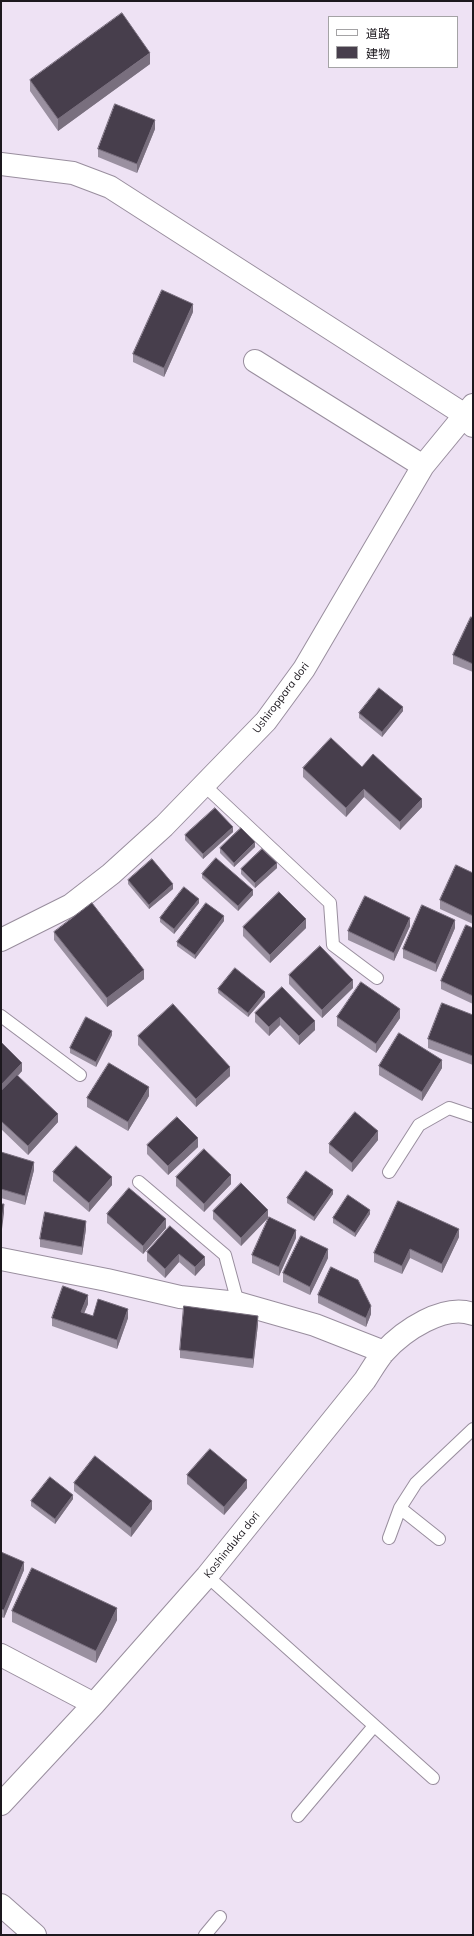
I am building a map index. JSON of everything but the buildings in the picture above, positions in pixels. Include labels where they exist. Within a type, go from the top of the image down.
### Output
[{"type":"street","points":[[1,164],[73,173],[110,187],[470,416]]},
{"type":"street","points":[[256,361],[423,466]]},
{"type":"street","name":"Ushiroppara dori","points":[[1,940],[71,905],[111,874],[164,826],[266,721],[304,669],[423,466],[470,416]]},
{"type":"street","points":[[1,1259],[108,1280],[180,1297],[238,1303],[315,1325],[384,1352]]},
{"type":"street","name":"Koshinduka dori","points":[[1,1804],[94,1704],[207,1576],[365,1380],[384,1352],[422,1321],[471,1307]]},
{"type":"street","points":[[1,1655],[94,1704]]},
{"type":"street","points":[[1,1905],[35,1935]]},
{"type":"lane","points":[[204,785],[330,903],[333,945],[377,978]]},
{"type":"lane","points":[[1,1016],[80,1075]]},
{"type":"lane","points":[[389,1172],[419,1125],[449,1108],[473,1116]]},
{"type":"lane","points":[[139,1182],[226,1255],[238,1303]]},
{"type":"lane","points":[[389,1538],[400,1508],[416,1483],[473,1429]]},
{"type":"lane","points":[[400,1508],[439,1539]]},
{"type":"lane","points":[[207,1576],[433,1778]]},
{"type":"lane","points":[[298,1816],[374,1726]]},
{"type":"lane","points":[[205,1935],[220,1917]]}]
